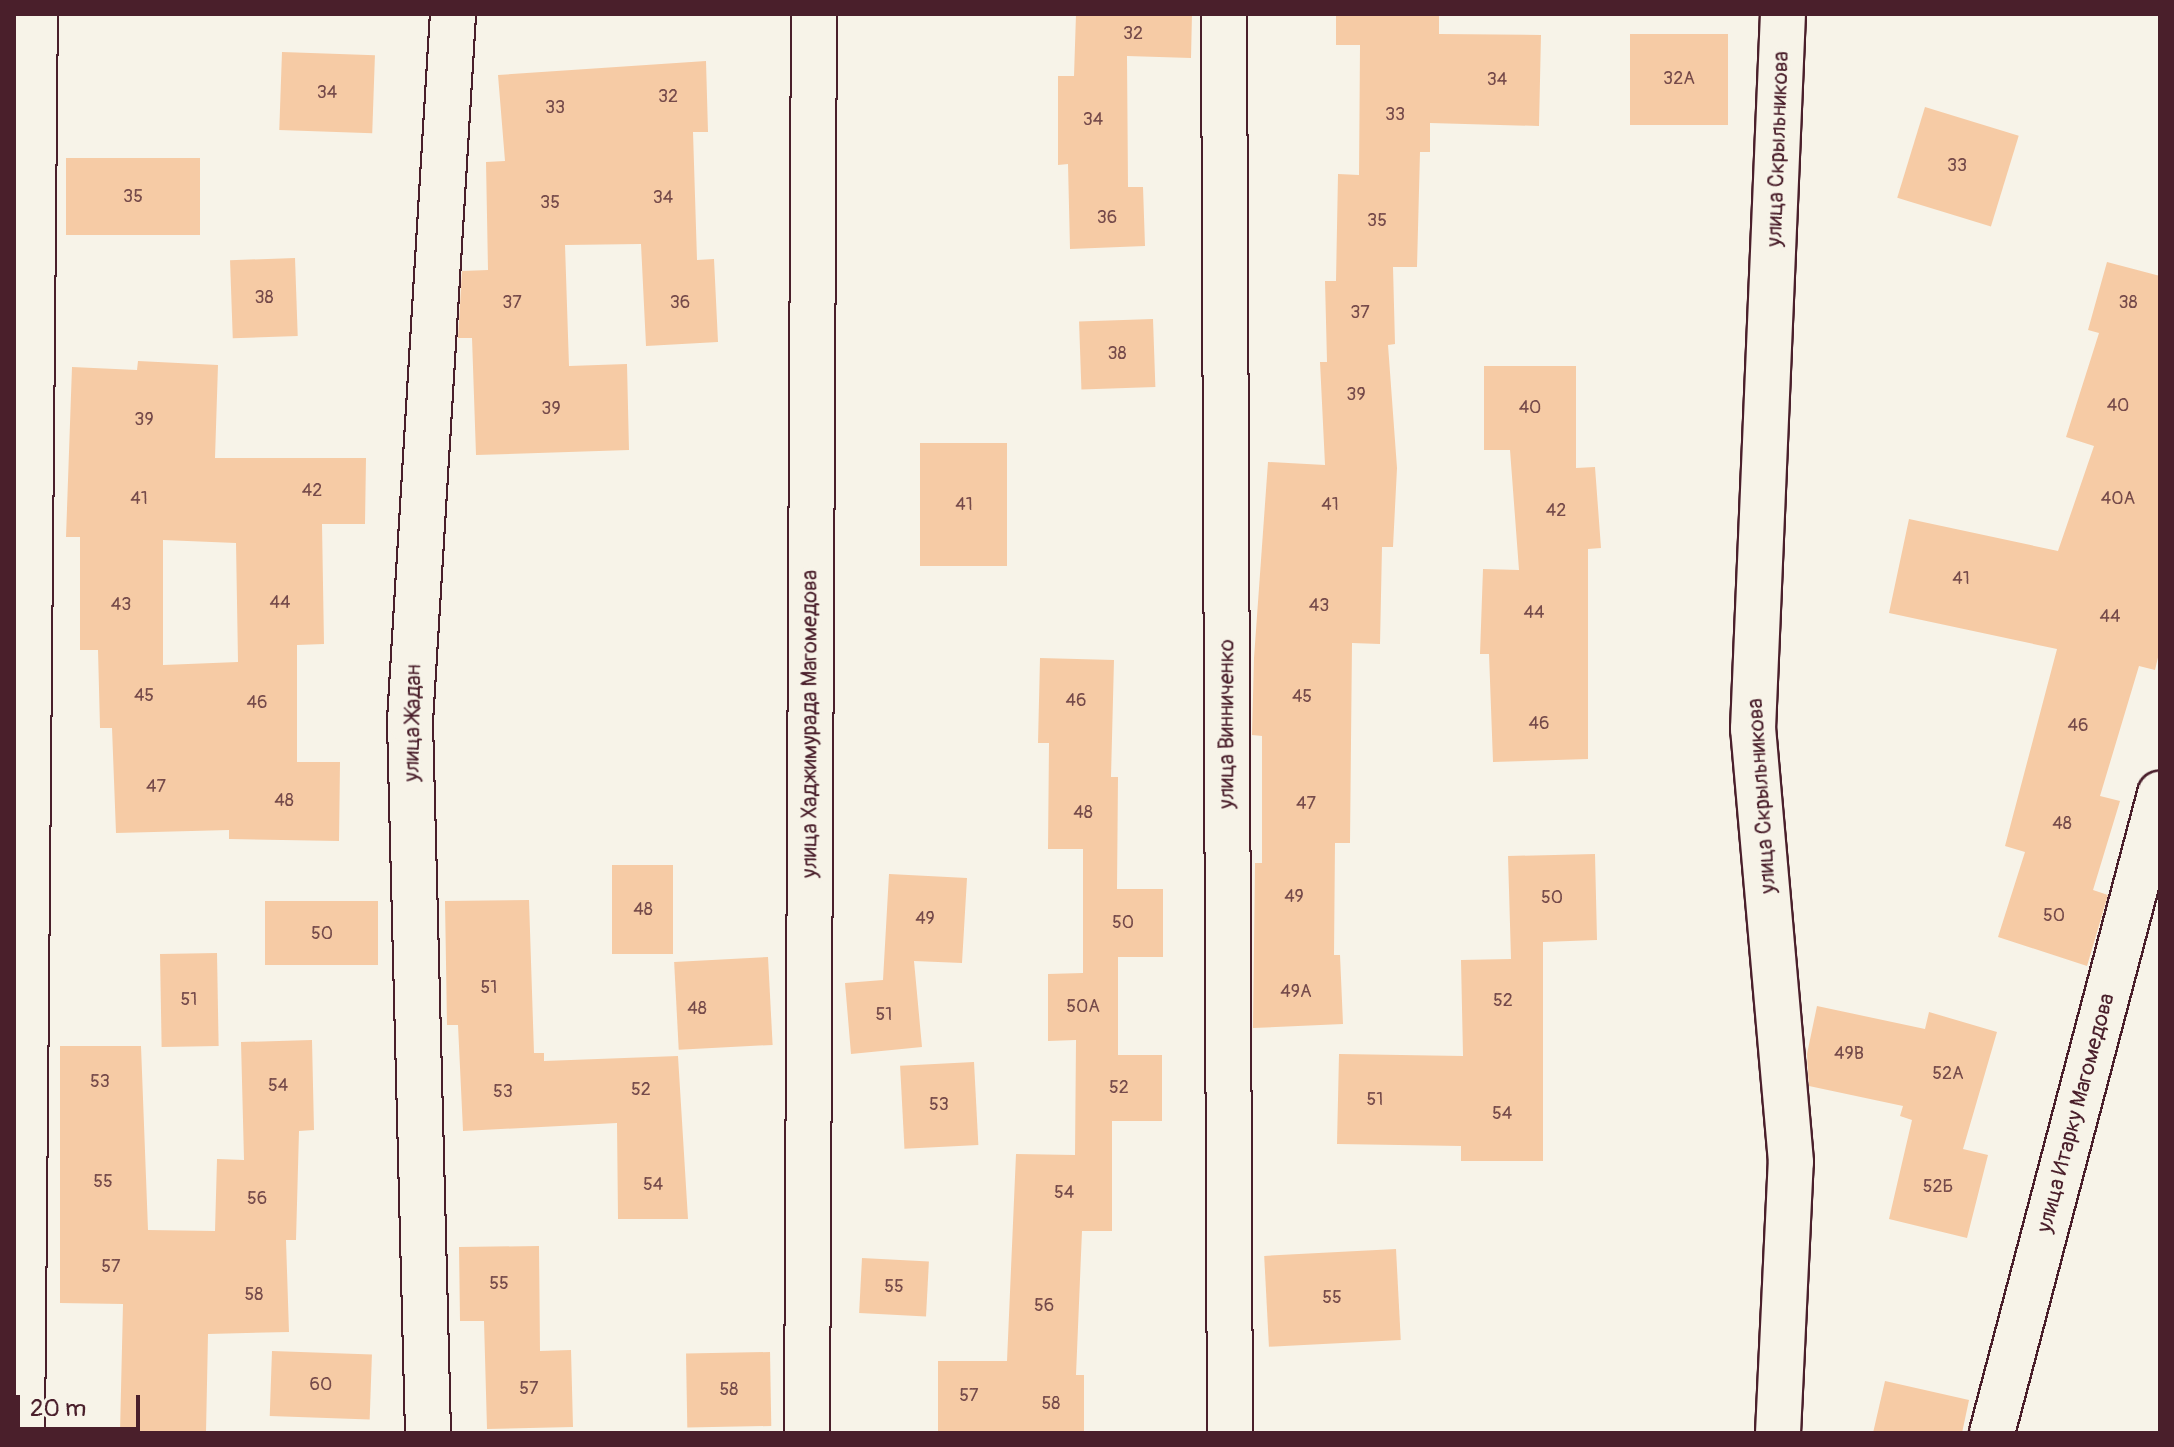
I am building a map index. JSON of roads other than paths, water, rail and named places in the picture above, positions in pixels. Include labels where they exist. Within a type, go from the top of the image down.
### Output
[{"type":"street","points":[[22,1433],[35,14]]},
{"type":"street","name":"улица Жадан","points":[[428,1433],[410,721],[453,14]]},
{"type":"street","name":"улица Хаджимурада Магомедова","points":[[807,1433],[814,14]]},
{"type":"street","name":"улица Винниченко","points":[[1224,14],[1230,1433]]},
{"type":"street","name":"улица Скрыльникова","points":[[1778,1433],[1791,1162],[1753,729],[1783,14]]},
{"type":"street","name":"улица Итарку Магомедова","points":[[1992,1433],[2160,794]]}]
